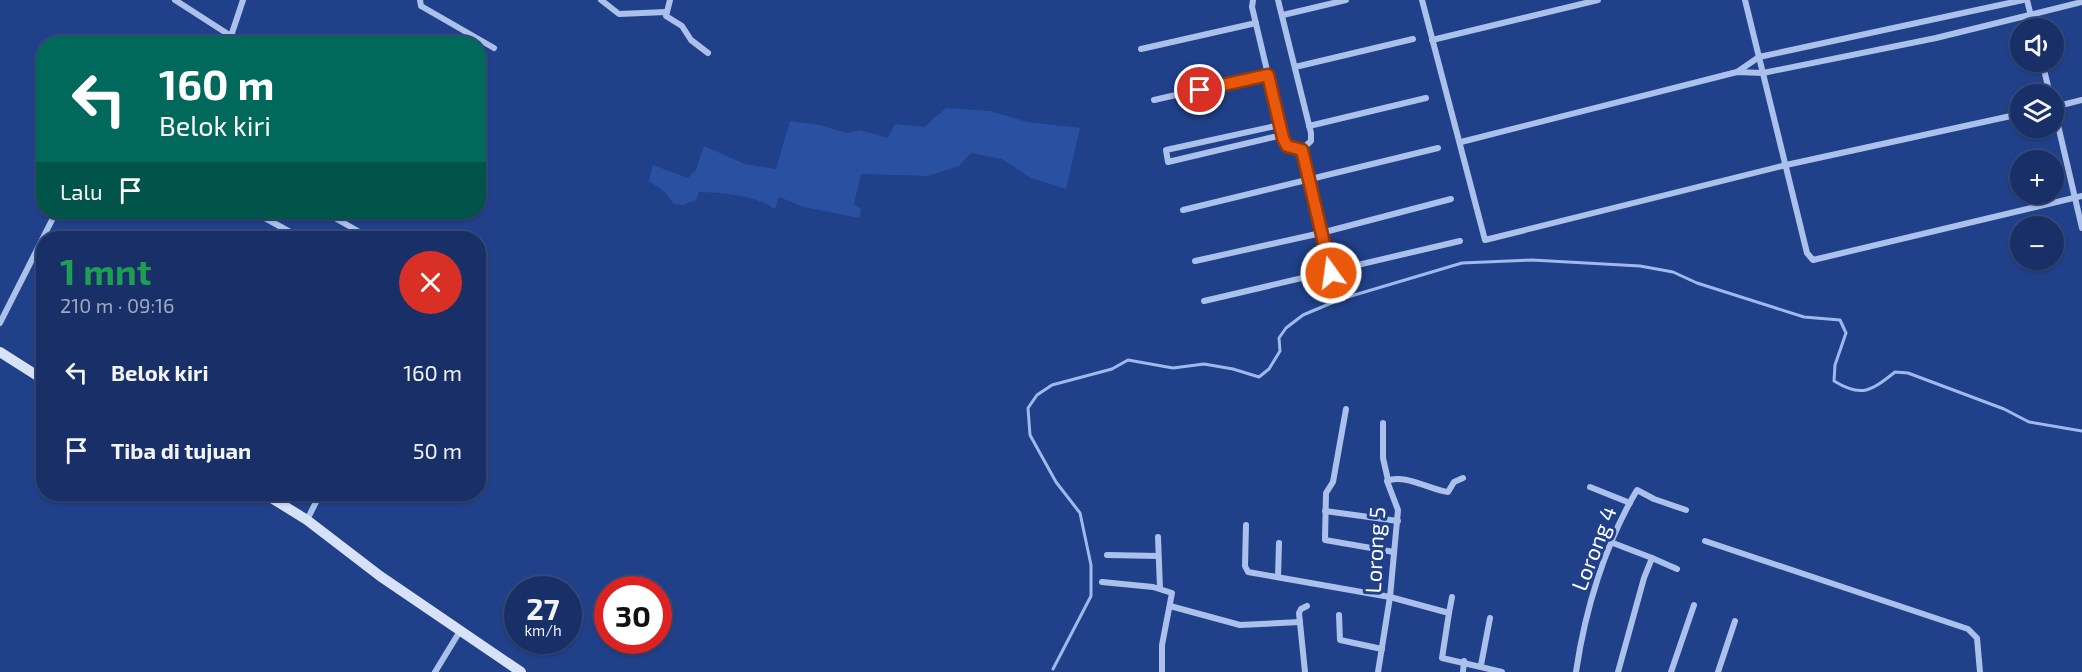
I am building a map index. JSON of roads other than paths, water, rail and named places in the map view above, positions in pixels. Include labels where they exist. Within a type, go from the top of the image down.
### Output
[{"type":"main road","points":[[0,352],[36,375]]},
{"type":"main road","points":[[276,501],[307,520],[380,576],[521,672]]},
{"type":"street","points":[[175,0],[231,36],[243,0]]},
{"type":"street","points":[[420,0],[422,6],[473,36]]},
{"type":"street","points":[[601,0],[618,14],[666,12]]},
{"type":"street","points":[[670,0],[666,12],[668,18],[685,30],[690,40],[708,53]]},
{"type":"street","points":[[1253,0],[1256,23],[1282,135],[1287,146],[1302,150]]},
{"type":"street","points":[[1278,0],[1309,126],[1311,141],[1302,150]]},
{"type":"street","points":[[1282,15],[1346,0]]},
{"type":"street","points":[[1422,0],[1485,240],[1786,165],[2010,116]]},
{"type":"street","points":[[1432,40],[1598,0]]},
{"type":"street","points":[[1745,0],[1807,253],[1813,260],[2078,197]]},
{"type":"street","points":[[1737,72],[1759,57],[2023,0]]},
{"type":"street","points":[[2027,0],[2031,16]]},
{"type":"street","points":[[1461,142],[1737,72],[1762,73],[2031,16],[2082,2]]},
{"type":"street","points":[[1141,49],[1256,23]]},
{"type":"street","points":[[1295,67],[1413,39]]},
{"type":"street","points":[[486,43],[494,48]]},
{"type":"street","points":[[1154,100],[1268,75]]},
{"type":"street","points":[[1309,126],[1426,98]]},
{"type":"street","points":[[2064,105],[2082,100]]},
{"type":"street","points":[[1280,125],[1166,150],[1168,162],[1282,135]]},
{"type":"street","points":[[2062,138],[2078,197],[2082,228]]},
{"type":"street","points":[[1183,210],[1438,148]]},
{"type":"street","points":[[1302,150],[1331,273]]},
{"type":"street","points":[[1195,261],[1321,233],[1451,199]]},
{"type":"street","points":[[272,219],[290,231]]},
{"type":"street","points":[[337,219],[358,231]]},
{"type":"street","points":[[1204,301],[1460,241]]},
{"type":"street","points":[[0,323],[36,252]]},
{"type":"street","points":[[1346,409],[1333,482],[1326,493],[1326,540],[1394,552]]},
{"type":"street","points":[[1383,423],[1383,458],[1388,480]]},
{"type":"street","name":"Lorong 5","points":[[1378,672],[1390,597],[1398,521],[1398,504],[1388,480],[1405,481],[1446,492],[1454,482],[1463,478]]},
{"type":"street","points":[[1630,486],[1637,490]]},
{"type":"street","points":[[1590,487],[1630,503]]},
{"type":"street","name":"Lorong 4","points":[[1576,672],[1581,634],[1594,591],[1637,490],[1654,499],[1686,510]]},
{"type":"street","points":[[307,520],[316,501]]},
{"type":"street","points":[[1325,511],[1398,521]]},
{"type":"street","points":[[1246,525],[1246,570],[1390,597],[1449,613]]},
{"type":"street","points":[[1158,537],[1160,588]]},
{"type":"street","points":[[1705,541],[1968,629],[1977,638],[1980,672]]},
{"type":"street","points":[[1278,577],[1279,543]]},
{"type":"street","points":[[1613,543],[1677,569]]},
{"type":"street","points":[[1107,555],[1158,556]]},
{"type":"street","points":[[1618,672],[1644,578],[1652,558]]},
{"type":"street","points":[[1102,582],[1160,588],[1173,595],[1162,645],[1162,672]]},
{"type":"street","points":[[1452,597],[1442,658],[1481,665],[1502,672]]},
{"type":"street","points":[[1671,672],[1694,605]]},
{"type":"street","points":[[1170,606],[1240,625],[1300,622]]},
{"type":"street","points":[[1305,672],[1299,611],[1307,606]]},
{"type":"street","points":[[1339,615],[1340,640],[1382,649]]},
{"type":"street","points":[[1481,665],[1490,618]]},
{"type":"street","points":[[1718,672],[1735,621]]},
{"type":"street","points":[[435,672],[460,631]]},
{"type":"street","points":[[1463,672],[1464,662]]},
{"type":"waterway","points":[[1053,669],[1091,596],[1091,565],[1080,513],[1056,482],[1030,435],[1028,408],[1037,395],[1052,385],[1112,369],[1128,360],[1173,368],[1204,364],[1233,369],[1259,377],[1269,369],[1280,351],[1279,338],[1286,328],[1303,315],[1341,299],[1462,263],[1532,260],[1640,266],[1673,272],[1697,283],[1804,317],[1840,320],[1846,333],[1835,365],[1834,381],[1844,386],[1859,391],[1866,390],[1873,388],[1895,372],[1908,373],[2004,409],[2029,422],[2082,431]]}]
